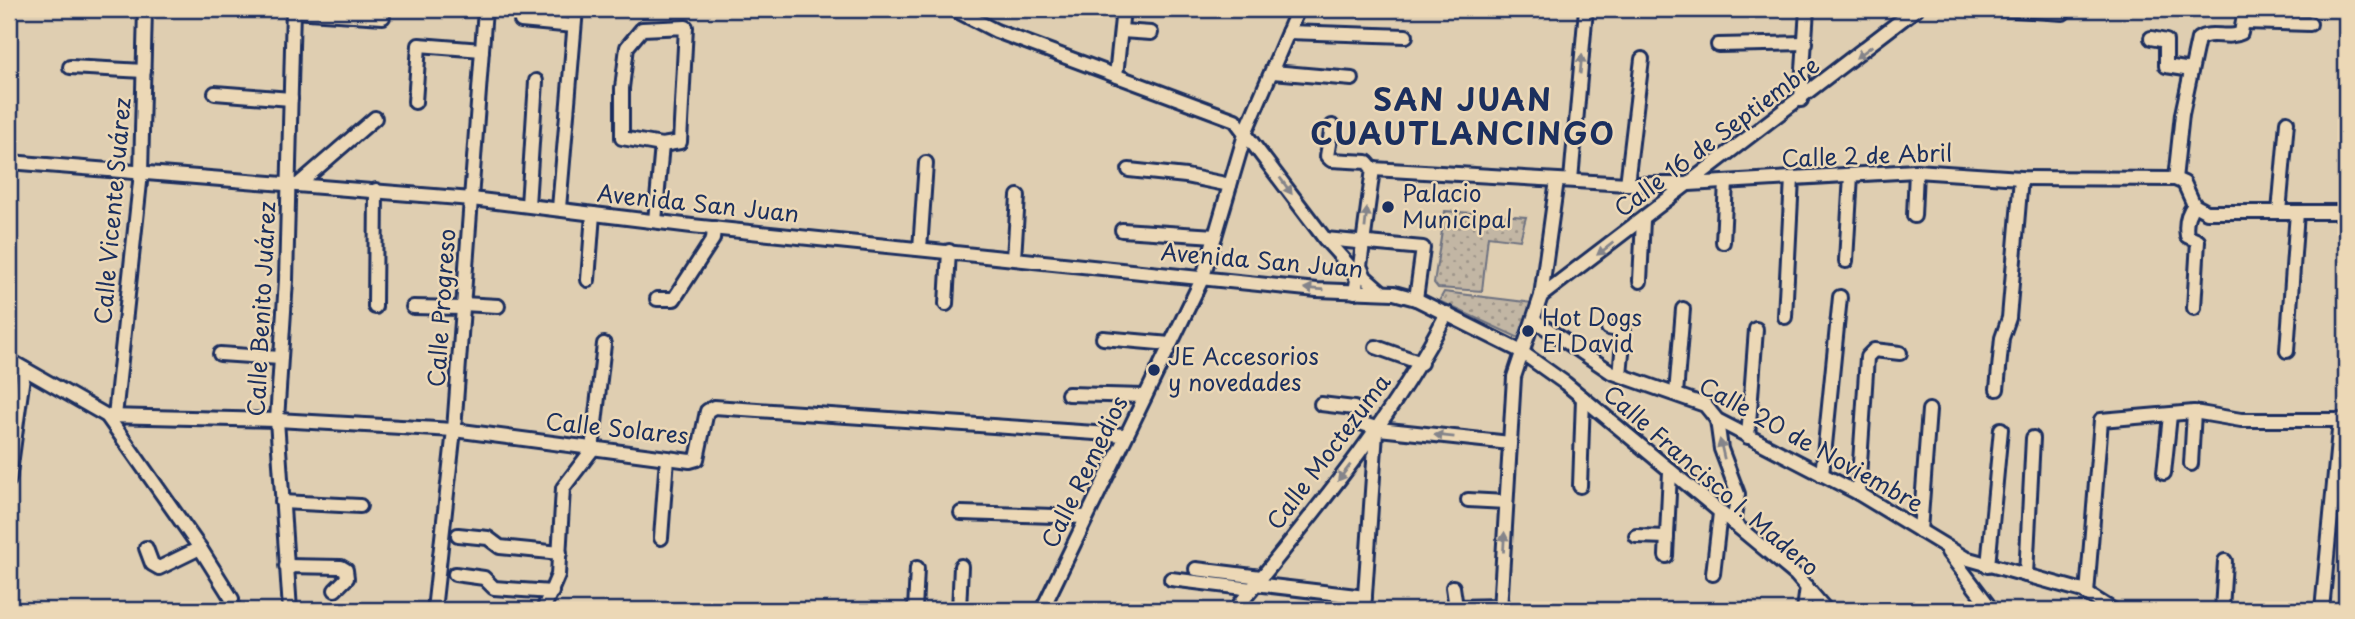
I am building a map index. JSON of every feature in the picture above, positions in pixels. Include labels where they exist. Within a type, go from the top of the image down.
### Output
[{"type":"street","name":"Calle Vicente Suárez","points":[[111,416],[141,173],[145,9]]},
{"type":"street","name":"Calle Progreso","points":[[434,610],[454,430],[485,9]]},
{"type":"street","points":[[559,208],[576,9]]},
{"type":"street","points":[[953,9],[996,31],[1222,114],[1246,131],[1325,239],[1356,275],[1355,292]]},
{"type":"street","points":[[1116,76],[1123,9]]},
{"type":"street","name":"Calle Remedios","points":[[1042,610],[1124,435],[1203,277],[1246,131],[1298,9]]},
{"type":"street","points":[[1453,587],[1456,607],[1500,608],[1514,376],[1520,351],[1541,296],[1564,180],[1586,9]]},
{"type":"street","points":[[1801,100],[1807,43],[1807,9]]},
{"type":"street","name":"Calle 16 de Septiembre","points":[[1541,296],[1801,100],[1916,9]]},
{"type":"street","points":[[2001,9],[2063,13]]},
{"type":"street","points":[[293,10],[383,17]]},
{"type":"street","name":"Calle Benito Juárez","points":[[290,610],[277,419],[294,183],[291,99],[293,10]]},
{"type":"street","points":[[2310,24],[2244,15],[2241,33],[2234,36],[2201,36],[2191,70],[2175,179],[2184,183],[2194,205],[2207,212],[2346,212]]},
{"type":"street","points":[[521,21],[574,26]]},
{"type":"street","points":[[686,27],[682,139],[677,144],[662,145],[622,138],[622,88],[627,47],[642,29],[686,27]]},
{"type":"street","points":[[1122,31],[1151,33]]},
{"type":"street","points":[[1288,32],[1406,36]]},
{"type":"street","points":[[2151,38],[2166,41],[2166,65],[2191,70]]},
{"type":"street","points":[[1718,45],[1807,43]]},
{"type":"street","points":[[415,102],[419,46],[482,50]]},
{"type":"street","points":[[1627,184],[1642,59]]},
{"type":"street","points":[[70,67],[144,71]]},
{"type":"street","points":[[1273,72],[1352,79]]},
{"type":"street","points":[[528,205],[536,81]]},
{"type":"street","points":[[215,93],[291,99]]},
{"type":"street","points":[[294,183],[376,118]]},
{"type":"street","points":[[2279,212],[2287,122]]},
{"type":"street","name":"Calle 2 de Abril","points":[[1332,126],[1327,156],[1331,160],[1367,162],[1373,169],[1627,184],[1689,184],[1916,171],[2021,178],[2175,179]]},
{"type":"street","points":[[655,221],[662,145]]},
{"type":"street","name":"Avenida San Juan","points":[[9,162],[376,190],[559,208],[714,228],[1355,292],[1382,292]]},
{"type":"street","points":[[920,248],[926,163]]},
{"type":"street","points":[[1373,169],[1360,267],[1365,278],[1382,292]]},
{"type":"street","points":[[1129,170],[1186,176],[1230,185]]},
{"type":"street","points":[[1914,216],[1916,171]]},
{"type":"street","points":[[1846,261],[1850,175]]},
{"type":"street","points":[[1786,317],[1791,178]]},
{"type":"street","points":[[1997,389],[2002,338],[2009,318],[2021,178]]},
{"type":"street","points":[[1724,242],[1726,182]]},
{"type":"street","points":[[375,307],[376,190]]},
{"type":"street","points":[[1014,258],[1018,197]]},
{"type":"street","points":[[2194,205],[2187,218],[2186,232],[2187,236],[2198,241],[2194,308]]},
{"type":"street","points":[[2287,351],[2292,311],[2297,212]]},
{"type":"street","points":[[588,280],[593,214]]},
{"type":"street","points":[[1640,281],[1643,220]]},
{"type":"street","points":[[657,299],[674,299],[713,239],[714,228]]},
{"type":"street","points":[[1122,230],[1215,236]]},
{"type":"street","points":[[1325,239],[1423,248],[1416,299]]},
{"type":"street","points":[[946,304],[949,251]]},
{"type":"street","name":"Calle Francisco I. Madero","points":[[1382,292],[1416,299],[1520,351],[1583,398],[1733,523],[1807,587],[1826,610]]},
{"type":"street","points":[[1822,475],[1840,297]]},
{"type":"street","points":[[413,307],[498,306]]},
{"type":"street","points":[[1676,394],[1683,309]]},
{"type":"street","name":"Calle Moctezuma","points":[[1235,610],[1377,430],[1421,363],[1447,313]]},
{"type":"street","name":"Calle 20 de Noviembre","points":[[1534,320],[1595,363],[1620,376],[1705,405],[1717,420],[1858,493],[1944,547],[1988,566],[2087,594],[2113,610]]},
{"type":"street","points":[[1608,328],[1624,331],[1620,376]]},
{"type":"street","points":[[1748,437],[1756,328]]},
{"type":"street","points":[[1103,338],[1170,344]]},
{"type":"street","points":[[543,610],[558,575],[563,488],[593,450],[604,344]]},
{"type":"street","points":[[1376,347],[1421,363]]},
{"type":"street","points":[[1858,493],[1867,356],[1874,350],[1900,353]]},
{"type":"street","points":[[220,354],[280,358]]},
{"type":"street","name":"Calle Solares","points":[[9,360],[111,416],[277,419],[454,430],[690,461],[698,459],[707,411],[714,407],[1124,435]]},
{"type":"street","points":[[9,480],[24,369]]},
{"type":"street","points":[[1068,394],[1145,396]]},
{"type":"street","points":[[1580,486],[1583,398]]},
{"type":"street","points":[[1321,404],[1354,408],[1357,411],[1357,422],[1377,430],[1510,443]]},
{"type":"street","points":[[1920,530],[1929,410]]},
{"type":"street","points":[[2191,464],[2194,412]]},
{"type":"street","points":[[2087,594],[2101,420],[2194,412],[2241,420],[2343,420],[2322,610]]},
{"type":"street","points":[[2164,473],[2170,415]]},
{"type":"street","name":"Calle Solares","points":[[111,416],[232,599],[231,610]]},
{"type":"street","points":[[1717,420],[1721,450],[1738,494],[1733,523]]},
{"type":"street","points":[[1988,566],[2001,429]]},
{"type":"street","points":[[1196,569],[1256,584],[1364,604],[1377,430]]},
{"type":"street","points":[[2026,575],[2033,438]]},
{"type":"street","points":[[661,538],[667,458]]},
{"type":"street","points":[[1666,556],[1670,472]]},
{"type":"street","points":[[1468,500],[1506,502]]},
{"type":"street","points":[[282,502],[360,506]]},
{"type":"street","points":[[961,513],[1085,517]]},
{"type":"street","points":[[1713,573],[1720,513]]},
{"type":"street","points":[[458,534],[488,538],[500,547],[560,553]]},
{"type":"street","points":[[1636,536],[1668,537]]},
{"type":"street","points":[[1944,547],[1992,610]]},
{"type":"street","points":[[146,548],[152,564],[159,568],[200,548]]},
{"type":"street","points":[[2222,610],[2225,561]]},
{"type":"street","points":[[286,566],[341,567],[346,570],[347,578],[335,590]]},
{"type":"street","points":[[960,610],[961,566]]},
{"type":"street","points":[[915,610],[916,568]]},
{"type":"street","points":[[455,574],[484,578],[494,588],[552,592]]},
{"type":"street","points":[[1171,579],[1256,584]]},
{"type":"street","points":[[1804,610],[1807,587]]},
{"type":"shaded area","points":[[1445,211],[1526,217],[1520,240],[1488,236],[1482,291],[1438,288],[1434,283]]},
{"type":"shaded area","points":[[1444,292],[1533,303],[1519,338],[1439,301]]},
{"type":"place","name":"Palacio Municipal","points":[[1388,207]]},
{"type":"place","name":"Hot Dogs El David","points":[[1528,331]]},
{"type":"place","name":"JE Accesorios y novedades","points":[[1154,370]]},
{"type":"district","name":"SAN JUAN CUAUTLANCINGO","points":[[1463,118]]}]
